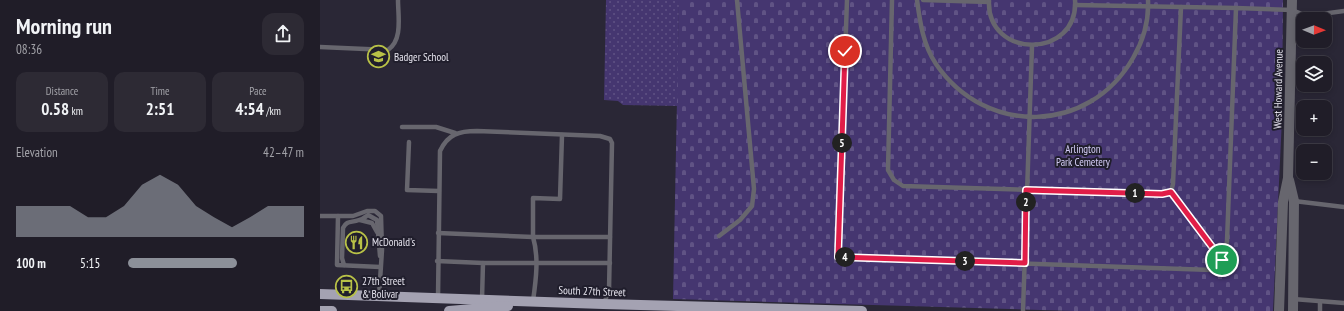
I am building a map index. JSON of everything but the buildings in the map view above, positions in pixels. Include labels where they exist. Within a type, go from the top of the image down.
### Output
[{"type":"main road","points":[[320,294],[533,302]]},
{"type":"main road","points":[[449,311],[533,302]]},
{"type":"main road","name":"South 27th Street","points":[[533,302],[862,311]]},
{"type":"main road","points":[[320,311],[332,311]]},
{"type":"street","name":"West Howard Avenue","points":[[1279,311],[1283,202],[1288,178],[1292,5]]},
{"type":"street","name":"West Howard Avenue","points":[[1288,178],[1294,201],[1293,311]]},
{"type":"lane","points":[[320,48],[388,50],[393,47],[397,40],[398,0]]},
{"type":"lane","points":[[719,236],[740,220],[752,206],[754,189],[737,0]]},
{"type":"lane","points":[[847,0],[838,257],[1212,270],[1222,260],[1225,254],[1227,241],[1236,8]]},
{"type":"lane","points":[[892,0],[888,170],[894,180],[903,186],[1162,194],[1171,192]]},
{"type":"lane","points":[[917,0],[919,20],[925,42],[935,63],[949,81],[966,96],[985,107],[1007,114],[1029,117],[1052,116],[1073,110],[1094,100],[1112,86],[1126,69],[1138,50],[1145,28],[1148,0]]},
{"type":"lane","points":[[923,0],[989,1],[991,16],[997,28],[1006,37],[1018,44],[1032,46],[1045,44],[1056,38],[1066,29],[1072,18],[1075,2],[1148,6],[1236,8],[1292,5],[1307,16],[1344,11]]},
{"type":"lane","points":[[1171,192],[1173,184],[1181,7]]},
{"type":"lane","points":[[1023,311],[1032,46]]},
{"type":"lane","points":[[402,127],[436,127],[455,133]]},
{"type":"lane","points":[[438,298],[437,261],[440,151],[447,139],[455,133],[477,131],[606,137],[612,143],[609,291],[603,304]]},
{"type":"lane","points":[[533,302],[537,249],[533,237],[533,198],[560,199],[562,135]]},
{"type":"lane","points":[[409,142],[407,190],[439,191]]},
{"type":"lane","points":[[1171,192],[1222,260]]},
{"type":"lane","points":[[1294,201],[1344,207]]},
{"type":"lane","points":[[320,216],[353,216],[367,211],[375,211],[380,216],[382,223],[379,296]]},
{"type":"lane","points":[[338,216],[337,265],[380,267]]},
{"type":"lane","points":[[344,265],[342,258],[343,228],[345,223],[350,221],[359,220],[372,223],[378,235],[378,247],[381,260]]},
{"type":"lane","points":[[438,233],[533,237],[610,237]]},
{"type":"lane","points":[[437,261],[610,263]]},
{"type":"lane","points":[[482,299],[483,262]]},
{"type":"lane","points":[[1293,299],[1344,303]]},
{"type":"lane","points":[[1320,302],[1320,311]]},
{"type":"green space","points":[[606,0],[679,0],[678,106],[623,105],[618,101],[604,100]]},
{"type":"green space","name":"Arlington Park Cemetery","points":[[679,0],[1283,0],[1282,118],[1273,311],[1073,311],[673,299]]},
{"type":"place","name":"Badger School","points":[[379,57]]},
{"type":"place","name":"McDonald's","points":[[356,242]]},
{"type":"place","name":"27th Street & Bolivar","points":[[346,287]]},
{"type":"route","points":[[845,51],[838,257],[1025,263],[1026,190],[1162,194],[1171,192],[1222,260]]}]
